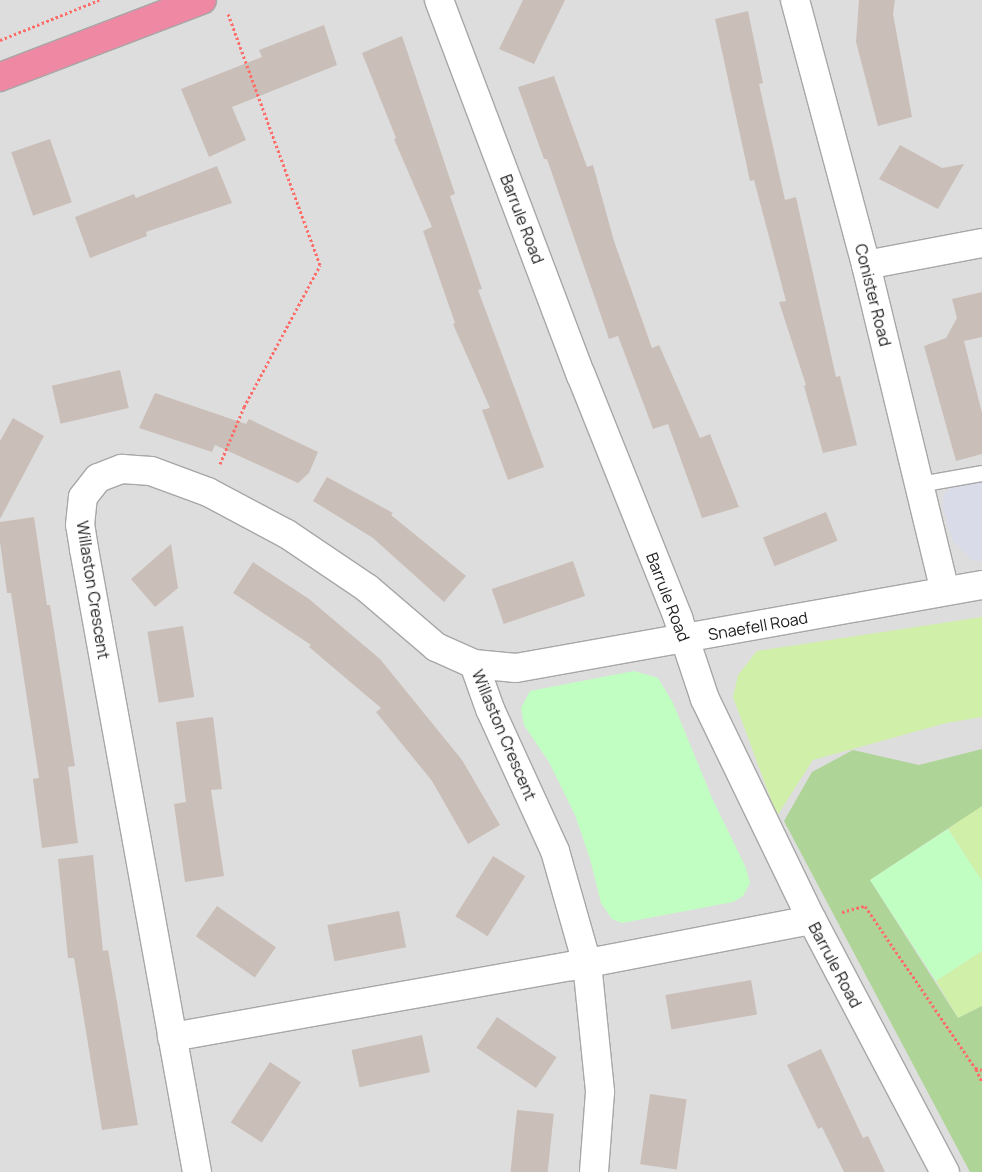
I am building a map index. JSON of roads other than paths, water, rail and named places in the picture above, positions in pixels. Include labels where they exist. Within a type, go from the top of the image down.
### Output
[{"type":"highway","points":[[0,77],[202,0]]},
{"type":"street","name":"Barrule Road","points":[[439,0],[581,375],[685,639],[705,699],[812,920],[945,1172]]},
{"type":"street","name":"Conister Road","points":[[795,0],[866,265],[945,591]]},
{"type":"street","points":[[866,265],[982,243]]},
{"type":"street","name":"Willaston Crescent","points":[[197,1172],[80,525],[83,496],[98,478],[122,469],[151,471],[208,492],[287,534],[367,588],[436,647],[474,664],[490,709],[555,851],[587,964],[600,1092],[594,1172]]},
{"type":"street","name":"Snaefell Road","points":[[474,664],[516,668],[982,585]]},
{"type":"street","points":[[172,1037],[587,964],[812,920]]},
{"type":"lane","points":[[919,484],[982,474]]}]
